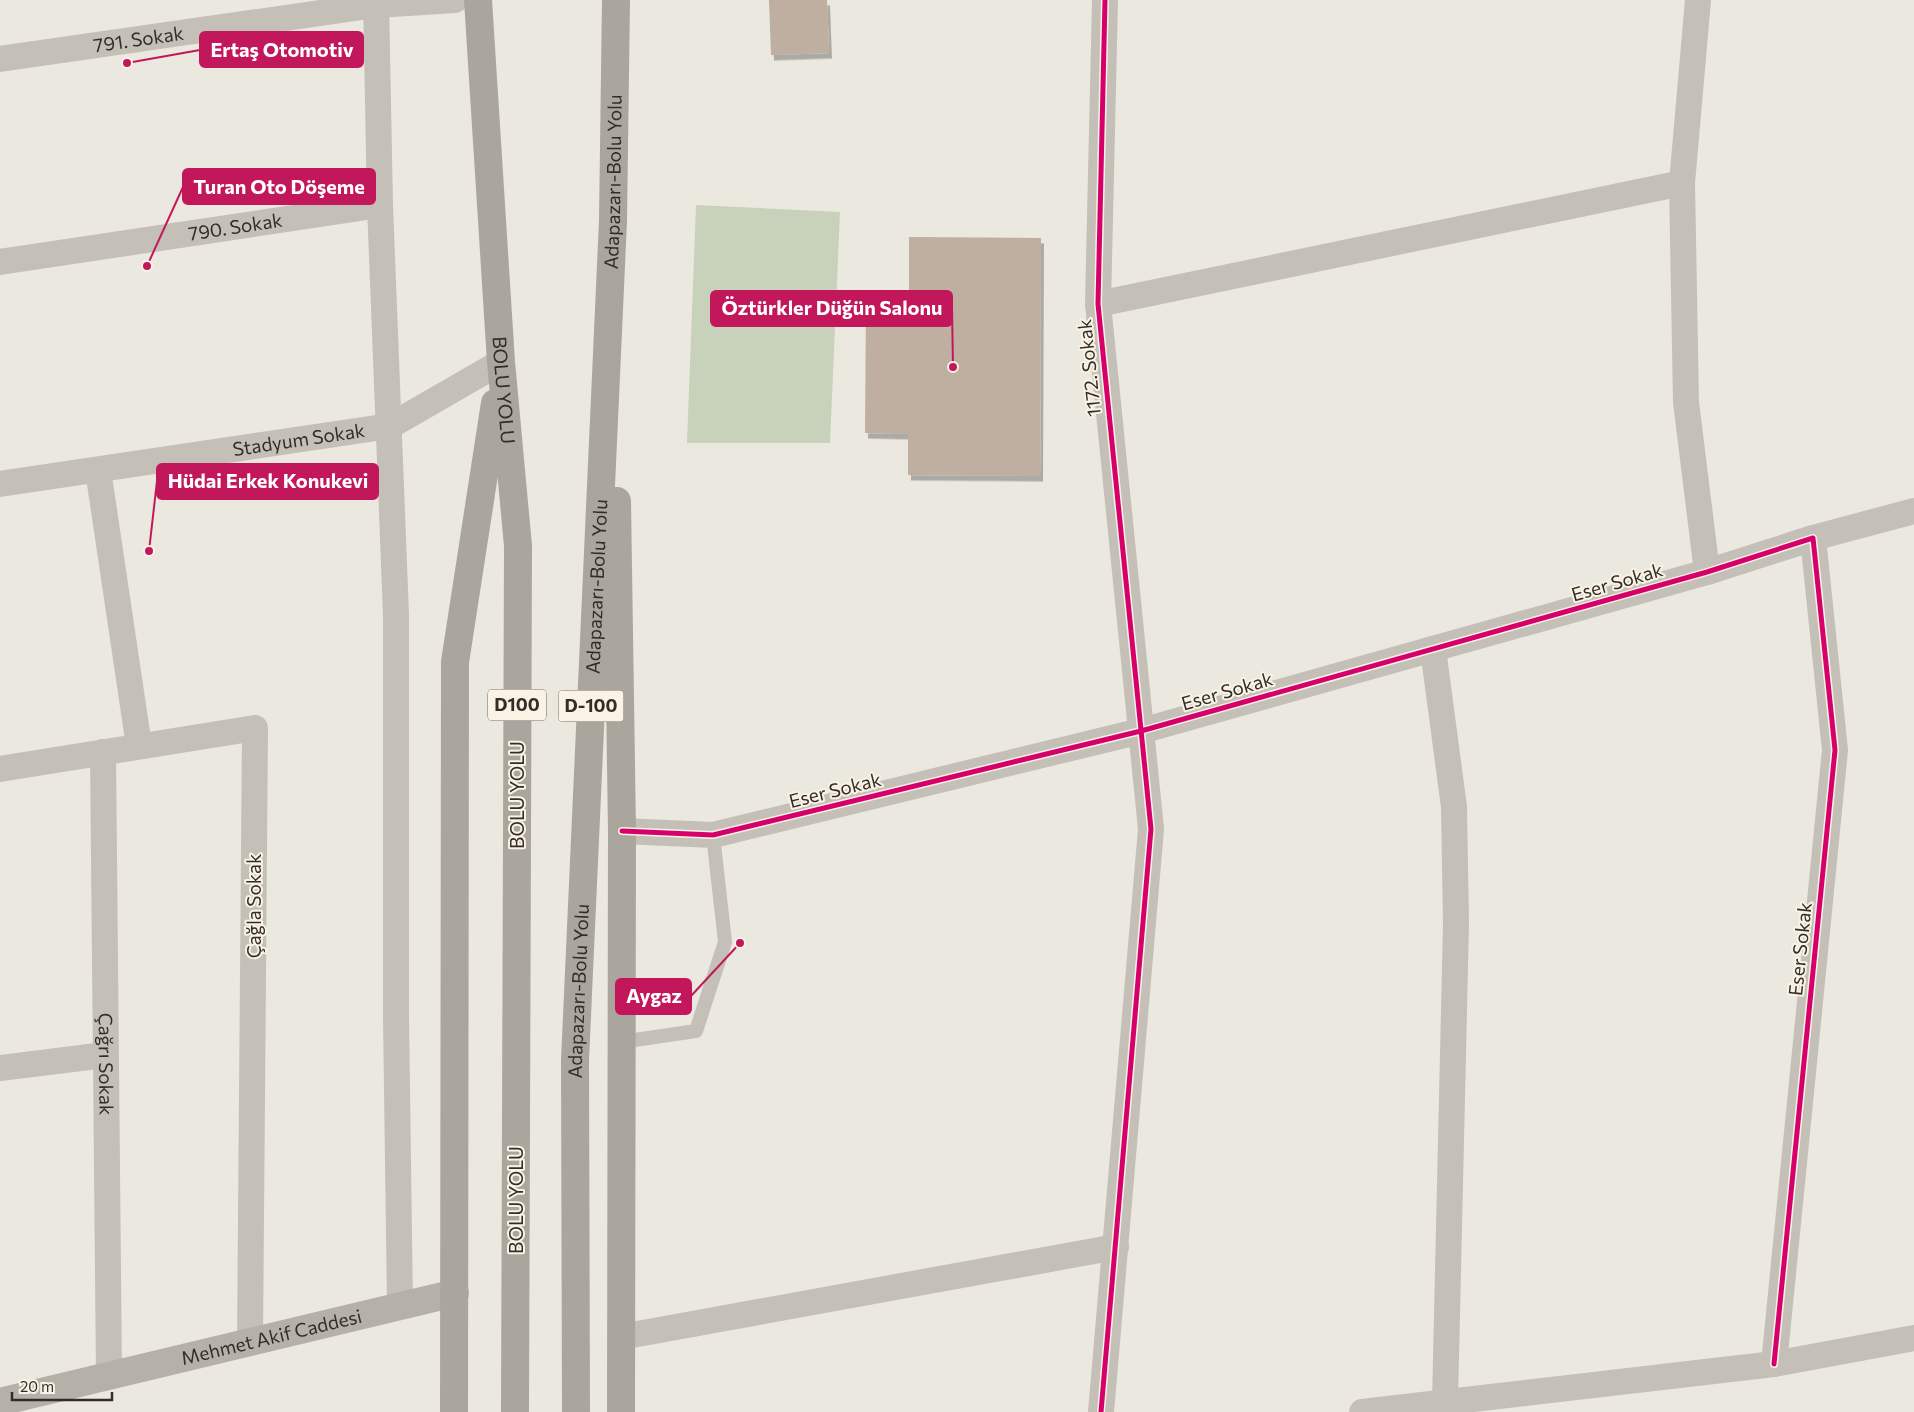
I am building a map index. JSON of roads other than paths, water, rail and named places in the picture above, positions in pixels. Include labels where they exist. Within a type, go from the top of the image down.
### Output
[{"type":"highway","name":"BOLU YOLU","points":[[478,0],[501,362],[518,546],[515,1412]]},
{"type":"highway","name":"Adapazarı-Bolu Yolu","points":[[576,1412],[575,1060],[613,222],[616,0]]},
{"type":"highway","points":[[613,222],[622,831],[621,1412]]},
{"type":"highway","points":[[454,1412],[455,662],[501,362]]},
{"type":"main road","name":"Mehmet Akif Caddesi","points":[[0,1402],[455,1293]]},
{"type":"street","name":"791. Sokak","points":[[0,59],[376,3],[455,0]]},
{"type":"street","name":"1172. Sokak","points":[[1101,1412],[1151,829],[1098,304],[1105,0]]},
{"type":"street","points":[[1698,0],[1682,183],[1686,402],[1708,572]]},
{"type":"street","points":[[376,3],[380,205],[396,614],[396,1008],[400,1306]]},
{"type":"street","points":[[1098,304],[1682,183]]},
{"type":"street","name":"790. Sokak","points":[[0,262],[380,205]]},
{"type":"street","points":[[390,426],[501,362]]},
{"type":"street","name":"Stadyum Sokak","points":[[0,484],[390,426]]},
{"type":"street","points":[[98,470],[140,746]]},
{"type":"street","name":"Eser Sokak","points":[[622,831],[712,835],[1142,731],[1708,572],[1813,538],[1914,511]]},
{"type":"street","name":"Eser Sokak","points":[[1774,1364],[1835,750],[1813,538]]},
{"type":"street","points":[[1433,649],[1454,807],[1456,923],[1445,1402]]},
{"type":"street","name":"Çağla Sokak","points":[[0,768],[255,728],[250,1342]]},
{"type":"street","name":"Çağrı Sokak","points":[[103,752],[109,1376]]},
{"type":"street","points":[[0,1068],[105,1055]]},
{"type":"street","points":[[621,1337],[1116,1247]]},
{"type":"street","points":[[1362,1412],[1774,1364],[1914,1338]]},
{"type":"lane","points":[[621,1042],[696,1031],[725,942],[712,835]]},
{"type":"place","name":"Ertaş Otomotiv","points":[[127,63]]},
{"type":"place","name":"Turan Oto Döşeme","points":[[147,266]]},
{"type":"place","name":"Öztürkler Düğün Salonu","points":[[953,367]]},
{"type":"place","name":"Hüdai Erkek Konukevi","points":[[149,551]]},
{"type":"place","name":"Aygaz","points":[[740,943]]}]
